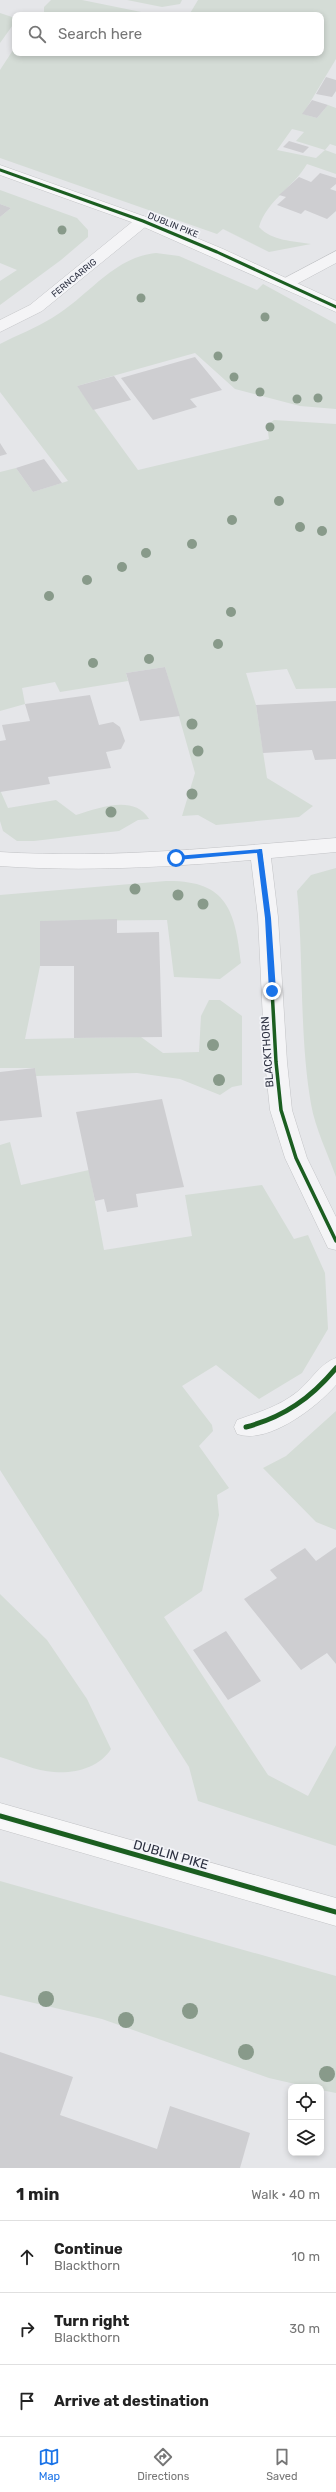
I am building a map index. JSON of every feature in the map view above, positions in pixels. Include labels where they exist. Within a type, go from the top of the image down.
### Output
[{"type":"street","name":"DUBLIN PIKE","points":[[0,170],[143,221],[336,307]]},
{"type":"street","name":"FERNCARRIG","points":[[0,327],[36,308],[143,221]]},
{"type":"street","points":[[287,284],[336,256]]},
{"type":"street","points":[[0,859],[26,862],[94,862],[176,858],[336,845]]},
{"type":"street","name":"BLACKTHORN","points":[[260,851],[268,918],[276,1062],[281,1110],[296,1158],[336,1241]]},
{"type":"street","points":[[246,1427],[282,1416],[320,1388],[336,1368]]},
{"type":"street","name":"DUBLIN PIKE","points":[[0,1816],[336,1912]]},
{"type":"shaded area","points":[[51,0],[82,0],[141,12],[44,12],[44,7]]},
{"type":"shaded area","points":[[127,0],[182,0],[180,4],[162,7]]},
{"type":"shaded area","points":[[198,0],[336,0],[336,59],[303,114],[317,118],[328,105],[336,108],[336,146],[330,144],[325,150],[336,154],[336,174],[307,164],[295,180],[268,209],[259,227],[264,232],[276,238],[311,244],[269,252],[223,229],[217,234],[0,158],[0,70],[12,52],[12,56],[324,56],[324,12],[191,12]],"holes":[[[292,129],[304,132],[296,141],[325,150],[316,158],[277,150]]]},
{"type":"shaded area","points":[[0,13],[12,17],[12,26],[0,43]]},
{"type":"shaded area","points":[[0,190],[77,218],[88,230],[88,237],[61,260],[0,305],[0,281],[17,270],[0,263],[0,217],[11,208],[0,204]]},
{"type":"shaded area","points":[[156,253],[179,256],[257,290],[263,284],[336,324],[336,409],[300,406],[235,389],[195,353],[77,386],[138,470],[269,439],[267,425],[274,420],[336,424],[336,688],[296,689],[287,669],[246,673],[256,705],[267,778],[313,806],[299,817],[216,825],[198,815],[182,816],[195,773],[165,667],[126,673],[128,681],[60,692],[55,682],[22,688],[25,704],[0,711],[0,472],[16,468],[33,492],[68,481],[0,392],[0,344],[52,318],[77,300],[101,279],[127,262],[141,256]]},
{"type":"shaded area","points":[[0,790],[8,808],[56,800],[76,815],[95,809],[115,805],[125,805],[142,811],[149,819],[138,820],[119,831],[34,841],[17,841],[3,831],[0,821]]},
{"type":"shaded area","points":[[336,868],[336,1177],[315,1122],[307,1078],[297,891],[311,875]]},
{"type":"shaded area","points":[[166,881],[186,882],[203,886],[215,893],[224,902],[231,914],[235,928],[239,944],[241,963],[220,979],[174,977],[167,920],[40,921],[40,966],[25,1039],[141,1037],[163,1053],[199,1052],[201,1016],[209,1000],[220,1000],[242,1016],[242,1085],[232,1087],[220,1095],[180,1079],[137,1073],[36,1076],[35,1068],[0,1068],[0,895]]},
{"type":"shaded area","points":[[10,1142],[21,1185],[89,1170],[104,1250],[192,1236],[185,1195],[262,1185],[294,1239],[308,1235],[325,1273],[328,1329],[302,1373],[259,1399],[216,1365],[182,1386],[212,1425],[213,1431],[199,1446],[229,1488],[217,1495],[219,1515],[202,1591],[164,1617],[268,1775],[308,1796],[336,1745],[336,1846],[198,1801],[189,1767],[0,1470],[0,1145]]},
{"type":"shaded area","points":[[336,1411],[336,1530],[316,1522],[263,1468],[286,1456]]},
{"type":"shaded area","points":[[0,1594],[47,1640],[87,1699],[111,1749],[94,1765],[70,1772],[54,1772],[33,1768],[0,1757]]},
{"type":"shaded area","points":[[0,1881],[336,1976],[336,2093],[324,2091],[324,2084],[295,2084],[269,2078],[102,2019],[0,1995]]},
{"type":"building","points":[[326,77],[336,80],[336,91],[332,97],[316,94]]},
{"type":"building","points":[[312,100],[328,105],[317,118],[302,114]]},
{"type":"building","points":[[289,141],[309,147],[303,153],[283,147]]},
{"type":"building","points":[[320,173],[336,178],[336,184],[330,189],[336,191],[336,211],[327,219],[305,210],[301,214],[277,205],[286,197],[279,195],[299,177],[311,182]]},
{"type":"building","points":[[0,204],[11,208],[0,217]]},
{"type":"building","points":[[195,357],[222,390],[190,399],[197,407],[153,420],[121,378]]},
{"type":"building","points":[[114,376],[131,400],[93,410],[77,386]]},
{"type":"building","points":[[0,443],[7,454],[0,456]]},
{"type":"building","points":[[44,459],[62,483],[33,492],[16,468]]},
{"type":"building","points":[[165,667],[180,716],[140,721],[126,673]]},
{"type":"building","points":[[90,695],[99,725],[113,722],[120,727],[125,741],[121,749],[106,752],[111,768],[48,777],[50,784],[0,792],[0,741],[6,740],[2,725],[30,721],[25,704]]},
{"type":"building","points":[[336,701],[336,759],[315,760],[312,750],[263,753],[256,705]]},
{"type":"building","points":[[117,919],[117,933],[159,932],[162,1037],[74,1038],[74,966],[40,966],[40,921]]},
{"type":"building","points":[[35,1068],[42,1117],[0,1121],[0,1072]]},
{"type":"building","points":[[162,1099],[184,1187],[136,1194],[138,1207],[107,1212],[104,1199],[95,1201],[76,1112]]},
{"type":"building","points":[[336,1547],[336,1664],[327,1653],[301,1670],[244,1599],[277,1578],[270,1570],[305,1548],[316,1561]]},
{"type":"building","points":[[226,1631],[261,1681],[228,1700],[193,1650]]},
{"type":"building","points":[[0,2052],[73,2077],[60,2115],[157,2149],[170,2106],[250,2133],[240,2168],[0,2168]]},
{"type":"cycle path","points":[[0,170],[143,221],[217,252],[336,307]]},
{"type":"cycle path","points":[[260,851],[268,917],[276,1062],[281,1110],[296,1158],[336,1241]]},
{"type":"cycle path","points":[[246,1427],[273,1419],[297,1406],[317,1389],[336,1368]]},
{"type":"cycle path","points":[[0,1816],[336,1912]]},
{"type":"route","points":[[176,858],[260,851],[268,918],[272,991]]}]
